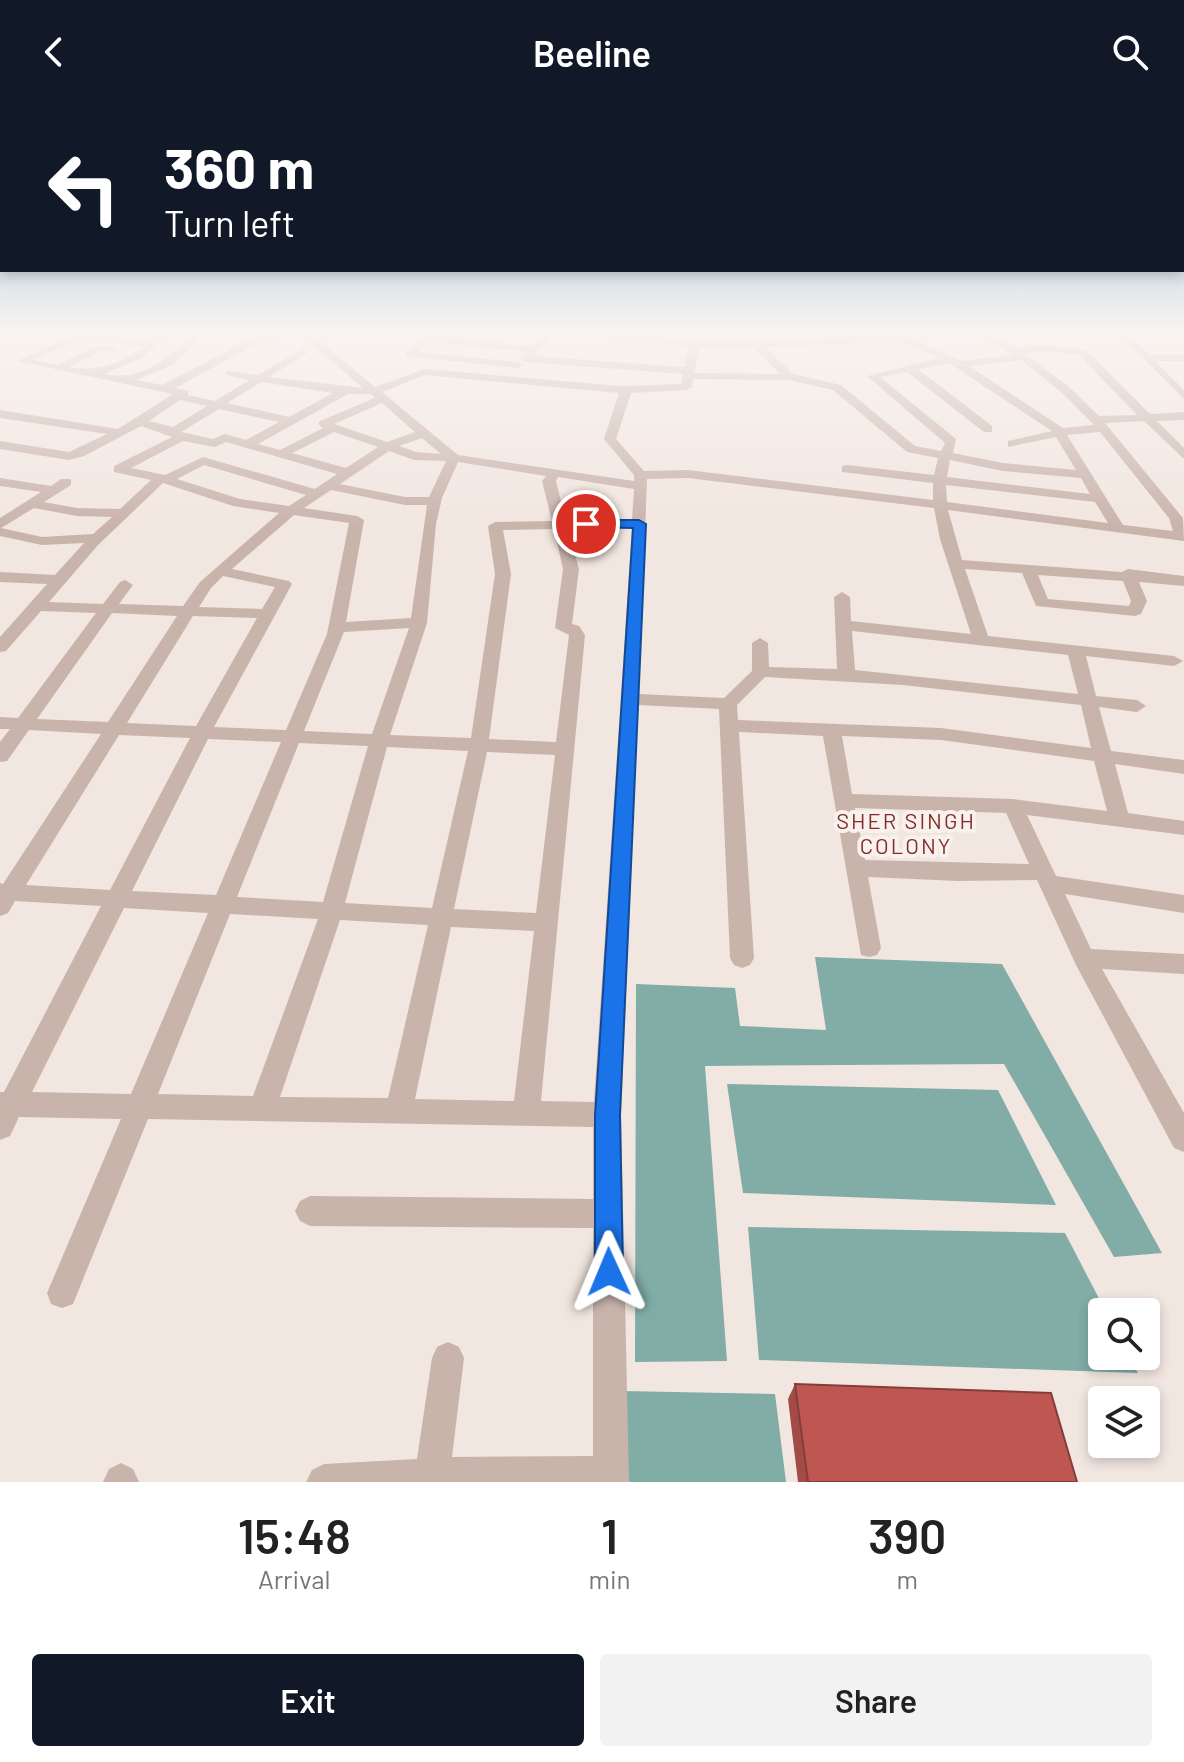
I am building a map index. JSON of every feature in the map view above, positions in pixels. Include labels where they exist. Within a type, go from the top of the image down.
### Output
[{"type":"street","points":[[0,445],[69,456],[124,434],[176,397]]},
{"type":"street","points":[[185,397],[290,421]]},
{"type":"street","points":[[62,1293],[336,627],[357,520],[288,513],[238,503],[164,479],[119,469],[143,457],[232,397]]},
{"type":"street","points":[[248,444],[334,397]]},
{"type":"street","points":[[374,397],[324,424],[330,429],[414,456],[454,458],[553,475],[640,481],[688,474],[1183,536],[1176,518],[1101,424],[1070,397]]},
{"type":"street","points":[[378,397],[454,458]]},
{"type":"street","points":[[324,1482],[432,1478],[611,1478],[607,1115],[640,481],[610,439],[624,397]]},
{"type":"street","points":[[849,397],[908,447],[1003,467],[1086,475]]},
{"type":"street","points":[[898,397],[952,442],[944,454],[939,505],[981,639]]},
{"type":"street","points":[[947,397],[988,429]]},
{"type":"street","points":[[1012,397],[1045,418],[1059,433],[1118,528]]},
{"type":"street","points":[[1125,397],[1184,455]]},
{"type":"street","points":[[0,414],[124,434]]},
{"type":"street","points":[[1012,444],[1101,424],[1184,416]]},
{"type":"street","points":[[140,422],[215,443],[225,438],[348,473]]},
{"type":"street","points":[[283,453],[330,429]]},
{"type":"street","points":[[3,897],[205,585],[288,513],[388,446],[421,434]]},
{"type":"street","points":[[80,453],[143,457]]},
{"type":"street","points":[[262,1109],[332,911],[379,740],[419,623],[434,501],[454,458]]},
{"type":"street","points":[[0,647],[57,580],[124,513],[164,479],[203,461],[274,481],[323,490],[405,501],[434,501]]},
{"type":"street","points":[[847,469],[1101,499]]},
{"type":"street","points":[[526,1113],[577,635],[573,629],[563,628],[571,569],[549,481],[553,475]]},
{"type":"street","points":[[238,503],[274,481]]},
{"type":"street","points":[[0,482],[60,486],[0,524]]},
{"type":"street","points":[[32,504],[77,512],[124,513]]},
{"type":"street","points":[[399,1111],[479,745],[502,588],[495,526],[639,524]]},
{"type":"street","points":[[0,532],[42,541],[97,538]]},
{"type":"street","points":[[957,564],[1128,574],[1184,581]]},
{"type":"street","points":[[1027,567],[1042,603],[1135,611],[1139,601],[1128,574]]},
{"type":"street","points":[[220,571],[284,584],[202,732],[4,1112],[138,1107],[607,1115]]},
{"type":"street","points":[[0,577],[57,580]]},
{"type":"street","points":[[0,756],[125,585]]},
{"type":"street","points":[[842,597],[846,672]]},
{"type":"street","points":[[36,606],[267,614]]},
{"type":"street","points":[[0,620],[22,622]]},
{"type":"street","points":[[336,627],[419,623]]},
{"type":"street","points":[[844,625],[1174,661]]},
{"type":"street","points":[[760,643],[761,672]]},
{"type":"street","points":[[1076,652],[1119,819]]},
{"type":"street","points":[[631,699],[728,704],[761,672],[846,672],[1137,706]]},
{"type":"street","points":[[728,704],[742,958]]},
{"type":"street","points":[[0,723],[565,749]]},
{"type":"street","points":[[729,726],[941,734],[1184,767]]},
{"type":"street","points":[[831,729],[869,948]]},
{"type":"street","points":[[843,801],[1013,806],[1184,828]]},
{"type":"street","points":[[1013,806],[1084,958],[1184,1139]]},
{"type":"street","points":[[855,868],[1046,877],[1184,904]]},
{"type":"street","points":[[3,897],[116,899],[546,923]]},
{"type":"street","points":[[1084,958],[1184,964]]},
{"type":"street","points":[[310,1211],[608,1214]]},
{"type":"street","points":[[432,1478],[448,1358]]},
{"type":"water","points":[[815,957],[1002,964],[1162,1253],[1114,1257],[1004,1064],[705,1066],[727,1361],[635,1362],[636,984],[735,988],[740,1026],[826,1030]]},
{"type":"water","points":[[727,1084],[998,1090],[1056,1205],[743,1193]]},
{"type":"water","points":[[748,1227],[1065,1233],[1099,1298],[1088,1298],[1088,1370],[1136,1370],[1138,1373],[759,1360]]},
{"type":"water","points":[[623,1391],[775,1394],[786,1482],[627,1482]]},
{"type":"building","points":[[795,1384],[1051,1393],[1077,1482],[808,1482]]},
{"type":"district","name":"SHER SINGH COLONY","points":[[906,834]]},
{"type":"route","points":[[586,524],[639,524],[607,1115],[609,1272]]}]
